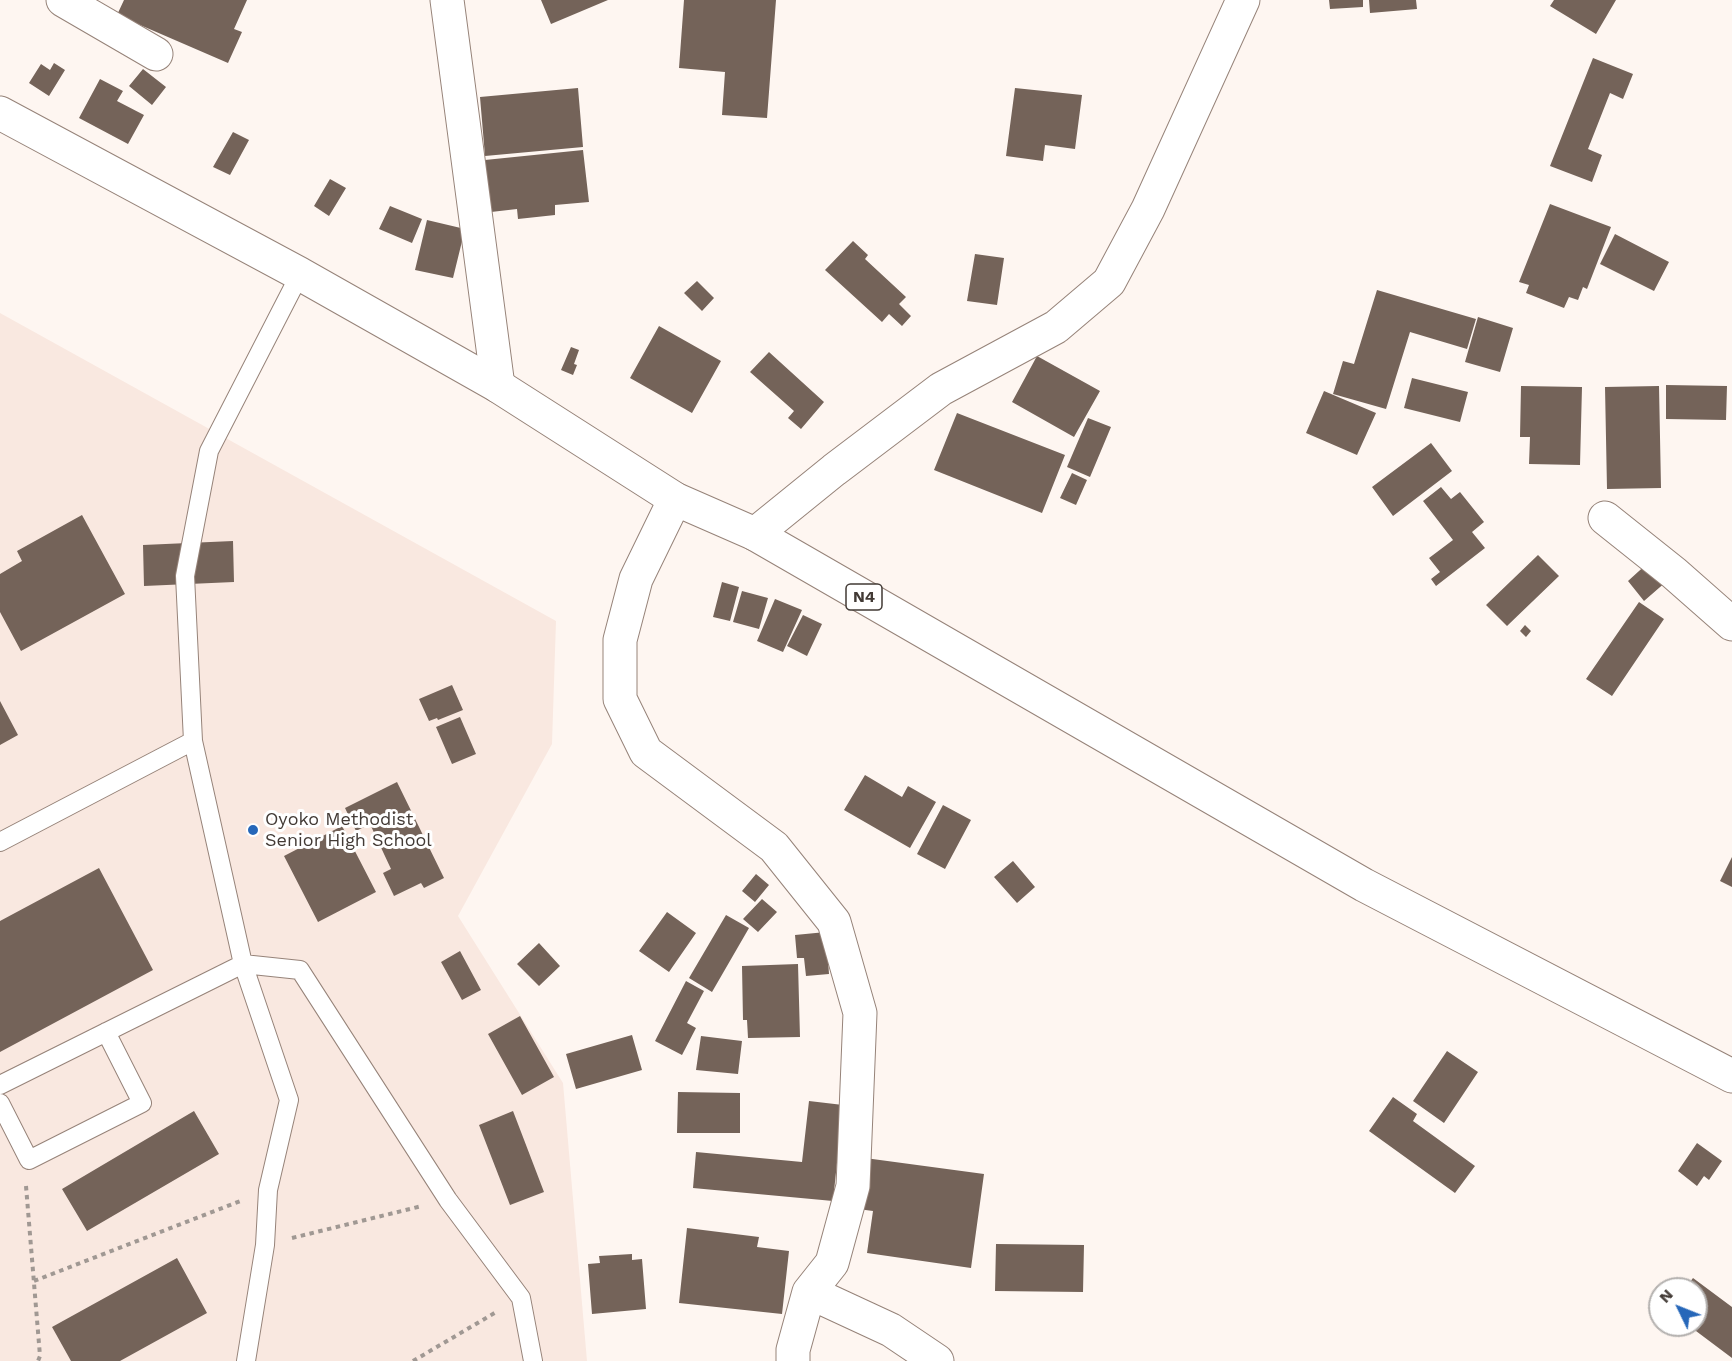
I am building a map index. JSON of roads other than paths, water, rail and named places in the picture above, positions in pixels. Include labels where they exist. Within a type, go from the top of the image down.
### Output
[{"type":"main road","points":[[63,0],[156,54]]},
{"type":"main road","points":[[447,0],[498,386]]},
{"type":"main road","points":[[754,534],[941,389],[1056,327],[1109,282],[1148,208],[1243,0]]},
{"type":"main road","name":"N4","points":[[0,113],[300,274],[498,386],[675,499],[754,534],[1364,885],[1732,1076]]},
{"type":"main road","points":[[675,499],[636,579],[620,640],[620,699],[646,752],[774,847],[834,922],[860,1013],[853,1186],[832,1263],[809,1292],[793,1350],[793,1361]]},
{"type":"main road","points":[[1605,518],[1674,573],[1732,624]]},
{"type":"main road","points":[[809,1292],[891,1330],[937,1361]]},
{"type":"lane","points":[[246,1361],[265,1245],[268,1190],[289,1100],[243,964],[193,741],[185,576],[209,452],[300,274]]},
{"type":"lane","points":[[0,842],[193,741]]},
{"type":"lane","points":[[0,1085],[243,964],[300,970],[448,1200],[521,1298],[533,1361]]},
{"type":"lane","points":[[0,1103],[29,1160],[142,1103],[106,1032]]},
{"type":"place","name":"Oyoko Methodist Senior High School","points":[[253,830]]}]
